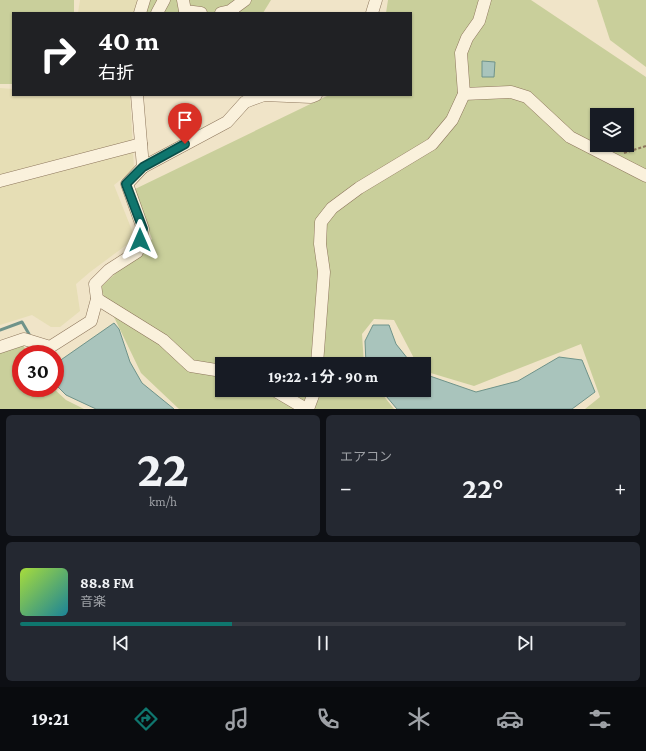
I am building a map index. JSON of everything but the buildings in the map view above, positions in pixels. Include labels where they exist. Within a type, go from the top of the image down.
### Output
[{"type":"street","points":[[140,12],[144,0]]},
{"type":"street","points":[[158,12],[164,0]]},
{"type":"street","points":[[183,0],[186,11],[193,12]]},
{"type":"street","points":[[226,12],[230,11],[245,0]]},
{"type":"street","points":[[372,12],[376,0]]},
{"type":"street","points":[[318,357],[324,272],[320,244],[321,222],[332,208],[359,188],[432,144],[452,120],[464,94],[461,53],[467,38],[479,21],[485,0]]},
{"type":"street","points":[[464,94],[511,92],[527,97],[570,137],[646,176]]},
{"type":"street","points":[[137,96],[143,167]]},
{"type":"street","points":[[0,347],[24,338],[50,347],[91,321],[97,299],[95,284],[109,270],[137,252],[143,229],[126,184],[143,167],[227,122],[245,102],[261,96]]},
{"type":"street","points":[[288,96],[314,96]]},
{"type":"street","points":[[0,181],[141,144]]},
{"type":"street","points":[[97,299],[163,340],[191,366],[215,370]]},
{"type":"street","points":[[286,397],[307,409],[312,397]]},
{"type":"path","points":[[612,159],[618,154],[646,146]]},
{"type":"shaded area","points":[[80,0],[138,0],[134,12],[78,12]]},
{"type":"shaded area","points":[[0,88],[12,89],[12,96],[130,96],[134,169],[114,185],[133,233],[129,243],[76,284],[80,311],[60,327],[51,327],[32,315],[0,325]]},
{"type":"green space","points":[[0,0],[74,0],[74,12],[12,12],[12,84],[0,84]]},
{"type":"green space","points":[[139,0],[271,0],[264,12],[139,12]]},
{"type":"green space","points":[[388,0],[531,0],[646,77],[646,409],[585,409],[600,397],[581,344],[474,386],[431,373],[431,357],[413,357],[394,320],[374,319],[362,334],[364,357],[215,357],[215,397],[385,397],[394,409],[179,409],[141,373],[100,288],[152,239],[133,190],[327,96],[412,96],[412,12],[386,12]]},
{"type":"green space","points":[[597,0],[646,0],[646,67],[610,40]]},
{"type":"green space","points":[[12,347],[12,397],[63,397],[84,409],[0,409],[0,351]]},
{"type":"water","points":[[482,61],[495,62],[494,77],[482,77]]},
{"type":"water","points":[[114,323],[119,329],[130,362],[142,383],[174,409],[96,409],[64,393],[64,358]]},
{"type":"water","points":[[373,325],[389,325],[396,344],[406,357],[366,357],[365,341]]},
{"type":"water","points":[[559,357],[582,360],[595,392],[572,409],[397,409],[387,397],[431,397],[431,376],[476,392],[518,381]]},
{"type":"waterway","points":[[0,330],[22,322],[29,334]]},
{"type":"route","points":[[140,240],[143,229],[126,184],[143,167],[185,144]]}]
